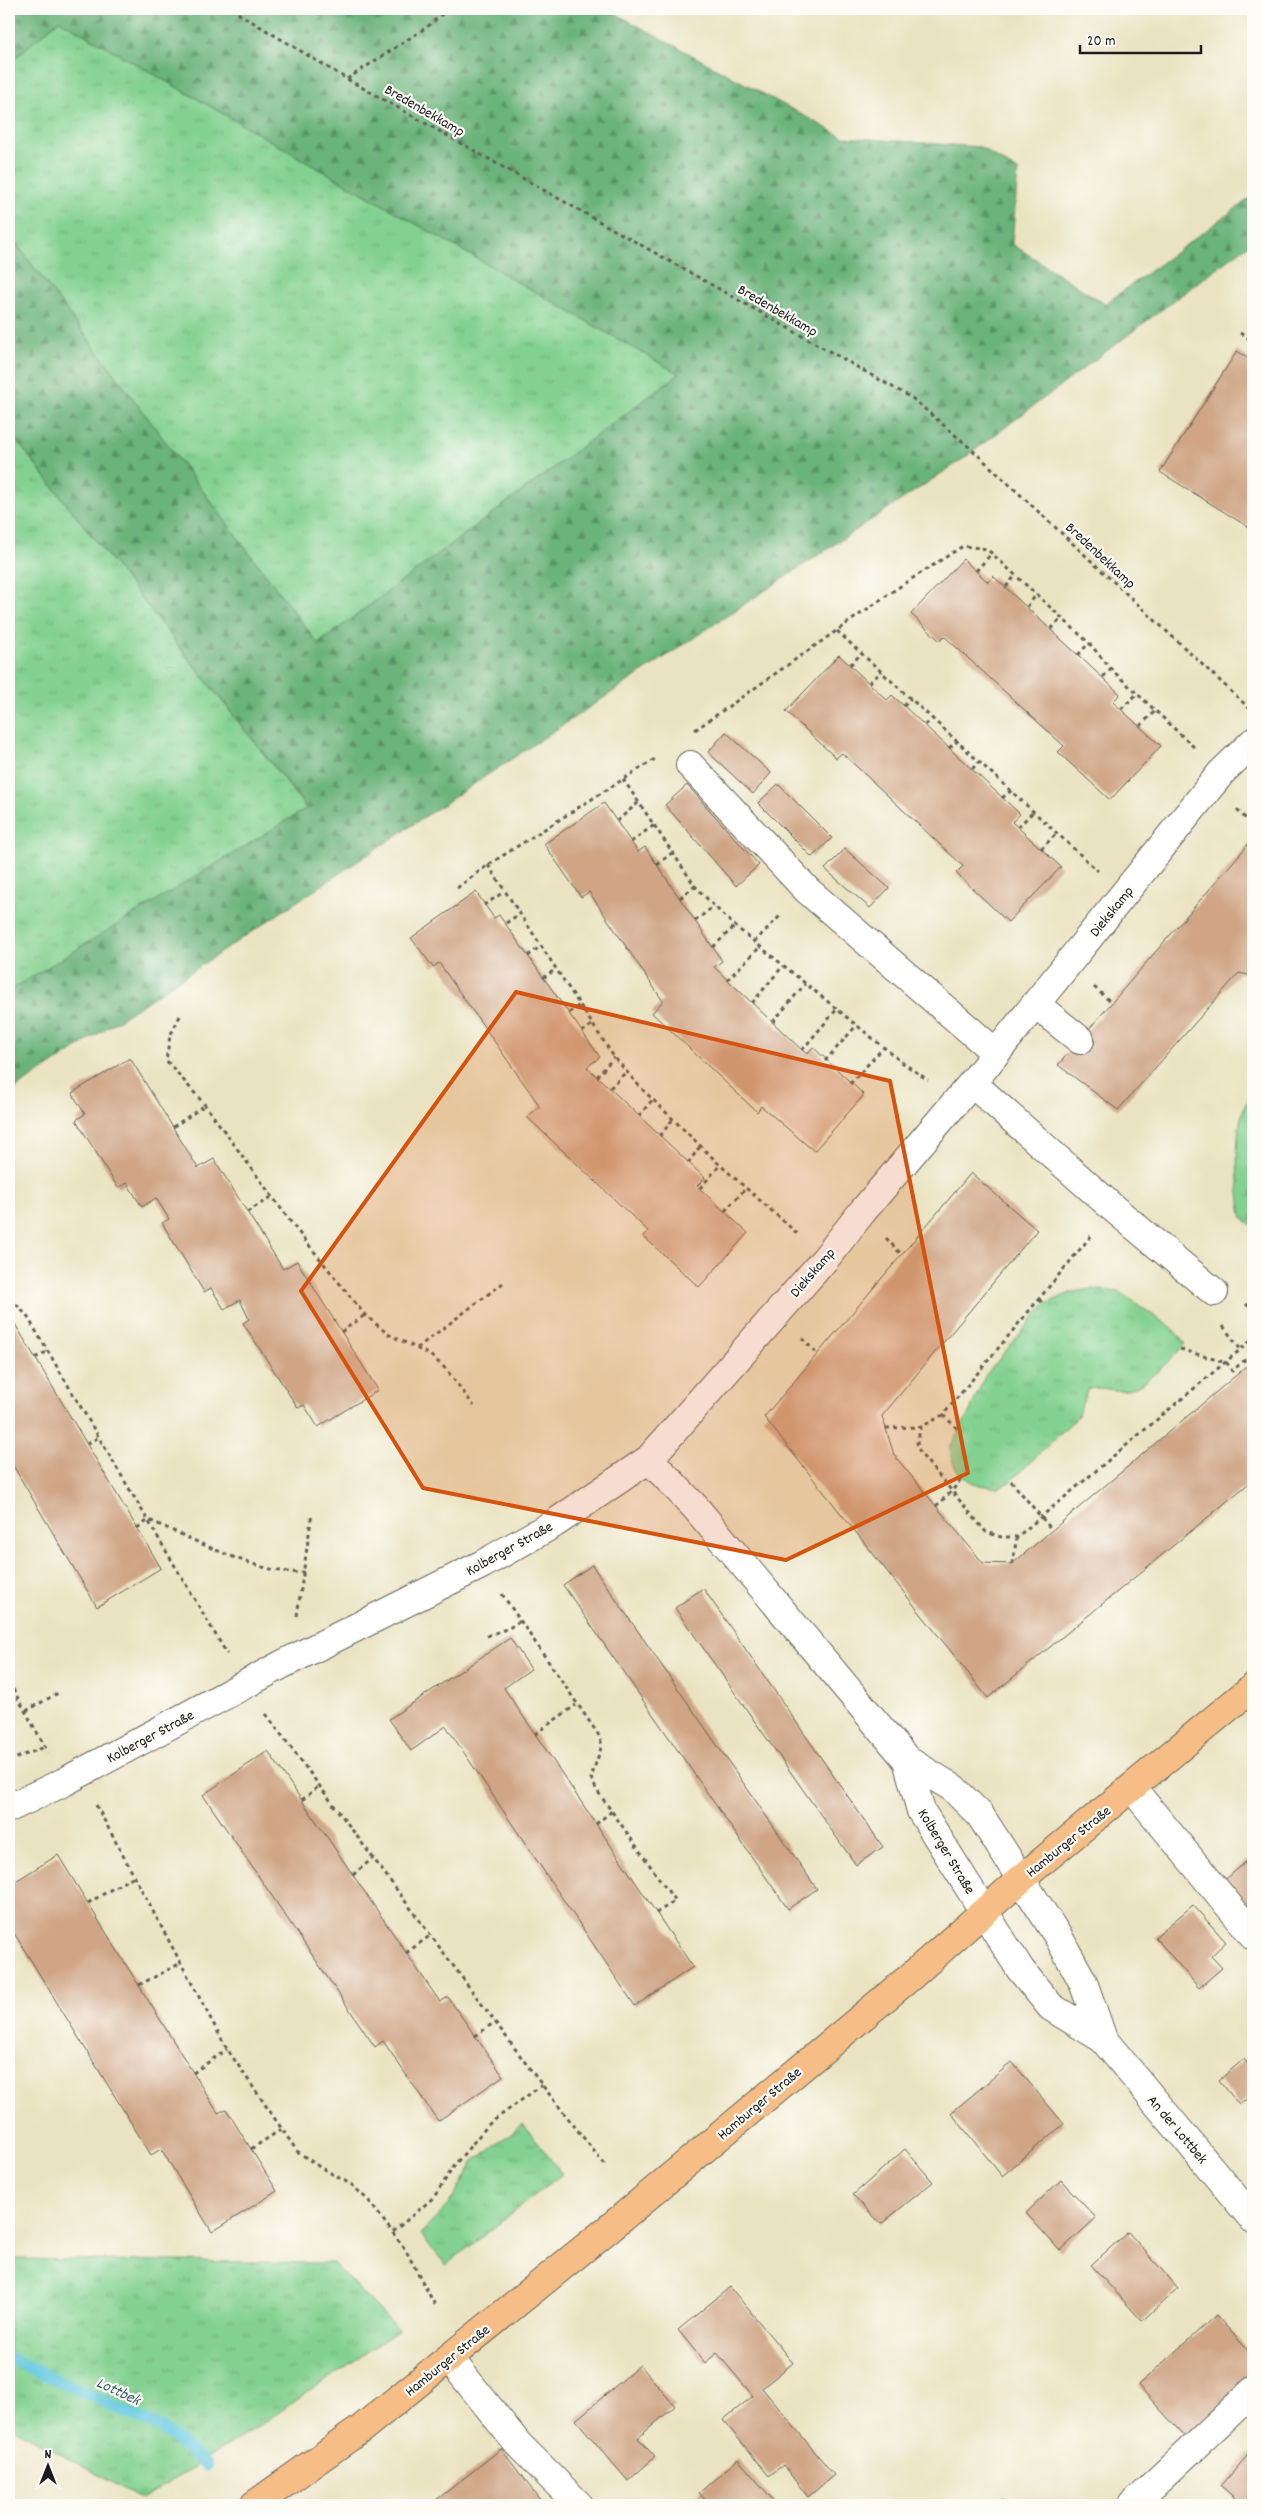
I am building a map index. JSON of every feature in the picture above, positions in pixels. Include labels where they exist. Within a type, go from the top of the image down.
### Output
[{"type":"main road","name":"Hamburger Straße","points":[[254,2505],[361,2429],[450,2359],[607,2230],[1021,1879],[1253,1687]]},
{"type":"street","name":"Diekskamp","points":[[649,1459],[825,1259],[862,1212],[965,1092],[1221,773],[1253,742]]},
{"type":"street","points":[[690,765],[807,890],[996,1053]]},
{"type":"street","points":[[1035,1004],[1080,1040]]},
{"type":"street","points":[[965,1092],[1114,1208],[1214,1292]]},
{"type":"street","name":"Kolberger Straße","points":[[9,1808],[72,1778],[283,1664],[483,1564],[556,1523],[649,1459],[695,1507],[907,1760],[953,1788],[980,1815],[1021,1879]]},
{"type":"street","name":"Kolberger Straße","points":[[907,1760],[921,1811],[984,1912]]},
{"type":"street","points":[[1132,1788],[1253,1935]]},
{"type":"street","name":"An der Lottbek","points":[[1021,1879],[1059,1938],[1083,1982],[1103,2039]]},
{"type":"street","name":"An der Lottbek","points":[[984,1912],[1020,1970],[1051,2007],[1103,2039],[1253,2219]]},
{"type":"street","points":[[450,2359],[518,2444],[579,2505]]},
{"type":"street","points":[[1132,2505],[1253,2391]]},
{"type":"path","name":"Bredenbekkamp","points":[[231,9],[347,79],[912,398],[968,446],[1253,712]]},
{"type":"path","points":[[347,79],[427,27],[448,9]]},
{"type":"path","points":[[1240,333],[1253,341]]},
{"type":"path","points":[[689,735],[896,589],[963,546],[987,549],[992,553],[1060,619],[1089,643],[1111,669],[1221,773]]},
{"type":"path","points":[[976,571],[992,553]]},
{"type":"path","points":[[1006,587],[1015,576]]},
{"type":"path","points":[[1027,607],[1036,595]]},
{"type":"path","points":[[1050,629],[1060,619]]},
{"type":"path","points":[[838,631],[959,740],[1033,812],[1125,894]]},
{"type":"path","points":[[1078,654],[1089,643]]},
{"type":"path","points":[[850,665],[862,653]]},
{"type":"path","points":[[1103,678],[1111,669]]},
{"type":"path","points":[[869,683],[882,671]]},
{"type":"path","points":[[1121,709],[1137,694]]},
{"type":"path","points":[[904,706],[911,698]]},
{"type":"path","points":[[1140,726],[1156,710]]},
{"type":"path","points":[[925,725],[933,718]]},
{"type":"path","points":[[949,748],[959,740]]},
{"type":"path","points":[[457,888],[488,865],[659,756]]},
{"type":"path","points":[[972,769],[980,761]]},
{"type":"path","points":[[623,779],[696,886],[735,926],[884,1047],[965,1092]]},
{"type":"path","points":[[1002,798],[1012,790]]},
{"type":"path","points":[[617,821],[639,802]]},
{"type":"path","points":[[1018,828],[1033,812]]},
{"type":"path","points":[[631,842],[654,825]]},
{"type":"path","points":[[1041,849],[1056,833]]},
{"type":"path","points":[[657,865],[673,852]]},
{"type":"path","points":[[488,865],[518,914],[581,1004],[614,1057],[652,1099],[702,1145],[720,1165],[825,1259]]},
{"type":"path","points":[[680,898],[696,886]]},
{"type":"path","points":[[484,904],[504,892]]},
{"type":"path","points":[[695,921],[714,906]]},
{"type":"path","points":[[506,924],[518,914]]},
{"type":"path","points":[[713,947],[735,926]]},
{"type":"path","points":[[528,956],[541,946]]},
{"type":"path","points":[[727,980],[761,946]]},
{"type":"path","points":[[752,1003],[783,966]]},
{"type":"path","points":[[543,978],[556,969]]},
{"type":"path","points":[[772,1022],[805,984]]},
{"type":"path","points":[[569,1013],[581,1004]]},
{"type":"path","points":[[802,1050],[837,1009]]},
{"type":"path","points":[[180,1016],[170,1036],[166,1060],[205,1104],[364,1315],[388,1334],[430,1355],[446,1369],[474,1406]]},
{"type":"path","points":[[582,1032],[594,1024]]},
{"type":"path","points":[[826,1061],[857,1026]]},
{"type":"path","points":[[850,1084],[884,1047]]},
{"type":"path","points":[[597,1077],[614,1057]]},
{"type":"path","points":[[610,1088],[627,1071]]},
{"type":"path","points":[[639,1116],[652,1099]]},
{"type":"path","points":[[173,1127],[205,1104]]},
{"type":"path","points":[[660,1136],[673,1119]]},
{"type":"path","points":[[688,1163],[702,1145]]},
{"type":"path","points":[[700,1188],[720,1165]]},
{"type":"path","points":[[725,1211],[746,1188]]},
{"type":"path","points":[[247,1212],[273,1196]]},
{"type":"path","points":[[886,1428],[921,1427],[943,1415],[1114,1208]]},
{"type":"path","points":[[418,1348],[502,1283]]},
{"type":"path","points":[[1039,1299],[1044,1304]]},
{"type":"path","points":[[9,1300],[17,1304],[27,1316],[149,1520],[244,1685],[542,2085],[605,2165]]},
{"type":"path","points":[[341,1332],[364,1315]]},
{"type":"path","points":[[921,1427],[916,1443],[920,1452],[951,1492],[986,1532],[1001,1537],[1017,1537],[1227,1363],[1253,1339]]},
{"type":"path","points":[[1180,1349],[1227,1363],[1232,1371],[1253,1353]]},
{"type":"path","points":[[35,1358],[48,1351]]},
{"type":"path","points":[[943,1415],[960,1430]]},
{"type":"path","points":[[87,1444],[98,1437]]},
{"type":"path","points":[[936,1506],[963,1477]]},
{"type":"path","points":[[1011,1481],[1052,1530]]},
{"type":"path","points":[[283,1664],[299,1610],[312,1513]]},
{"type":"path","points":[[138,1528],[149,1520]]},
{"type":"path","points":[[149,1520],[269,1570],[292,1574],[304,1572]]},
{"type":"path","points":[[1012,1564],[1017,1537]]},
{"type":"path","points":[[483,1564],[576,1705],[598,1734],[602,1745],[591,1778],[675,1901],[656,1913]]},
{"type":"path","points":[[487,1636],[520,1622]]},
{"type":"path","points":[[9,1682],[45,1747],[72,1778],[134,1876],[227,2048],[297,2151],[318,2166],[352,2185],[364,2195],[405,2249],[436,2307]]},
{"type":"path","points":[[26,1711],[58,1693]]},
{"type":"path","points":[[535,1734],[576,1705]]},
{"type":"path","points":[[9,1761],[45,1747]]},
{"type":"path","points":[[302,1800],[319,1786]]},
{"type":"path","points":[[596,1824],[612,1811]]},
{"type":"path","points":[[353,1875],[373,1858]]},
{"type":"path","points":[[88,1903],[134,1876]]},
{"type":"path","points":[[406,1953],[431,1935]]},
{"type":"path","points":[[139,1985],[181,1963]]},
{"type":"path","points":[[475,2036],[495,2022]]},
{"type":"path","points":[[193,2073],[227,2048]]},
{"type":"path","points":[[393,2232],[434,2197],[457,2162],[489,2124],[542,2085]]},
{"type":"path","points":[[251,2149],[282,2129]]},
{"type":"highlighted area","points":[[516,992],[890,1081],[968,1473],[786,1560],[423,1488],[301,1291]]},
{"type":"green space","points":[[9,9],[607,9],[843,137],[980,147],[1018,171],[1012,244],[1105,304],[1253,196],[1253,241],[963,459],[9,1093],[9,991],[307,808],[9,431],[9,234],[318,644],[679,374],[59,20],[9,63]]},
{"type":"green space","points":[[59,20],[679,374],[318,644],[9,234],[9,63]]},
{"type":"green space","points":[[9,431],[307,809],[9,991]]},
{"type":"green space","points":[[1253,1094],[1253,1226],[1243,1219],[1237,1172],[1237,1154],[1241,1118],[1246,1104]]},
{"type":"green space","points":[[1091,1289],[1120,1292],[1173,1329],[1186,1344],[1158,1371],[1134,1388],[1127,1390],[1088,1389],[1077,1417],[1011,1481],[998,1488],[973,1484],[957,1471],[951,1458],[951,1446],[969,1413],[985,1376],[1044,1305],[1072,1292]]},
{"type":"green space","points":[[523,2124],[562,2174],[446,2265],[420,2234],[448,2206],[474,2161]]},
{"type":"green space","points":[[9,2259],[333,2263],[399,2330],[256,2428],[142,2499],[9,2426]]},
{"type":"building","points":[[1237,351],[1253,361],[1253,530],[1160,472]]},
{"type":"building","points":[[963,559],[988,582],[993,576],[1120,694],[1113,702],[1161,746],[1110,800],[1058,752],[1064,746],[944,636],[940,641],[911,614]]},
{"type":"building","points":[[839,655],[887,700],[892,695],[1020,814],[1012,822],[1061,867],[1008,922],[956,873],[963,866],[842,753],[836,758],[786,711]]},
{"type":"building","points":[[726,732],[771,773],[753,794],[708,752]]},
{"type":"building","points":[[778,784],[832,838],[812,857],[758,803]]},
{"type":"building","points":[[687,785],[759,865],[736,886],[665,805]]},
{"type":"building","points":[[604,803],[638,852],[645,847],[722,961],[714,967],[802,1050],[807,1054],[813,1047],[864,1095],[814,1151],[761,1106],[757,1112],[652,1013],[663,1001],[589,892],[581,897],[544,844]]},
{"type":"building","points":[[1252,840],[1253,976],[1239,973],[1118,1110],[1058,1065]]},
{"type":"building","points":[[845,849],[889,888],[870,908],[825,869]]},
{"type":"building","points":[[476,892],[494,918],[499,915],[600,1057],[587,1067],[705,1178],[697,1186],[748,1233],[699,1287],[643,1236],[648,1231],[527,1117],[539,1107],[537,1102],[439,963],[433,967],[411,938]]},
{"type":"building","points":[[130,1058],[198,1168],[214,1159],[283,1269],[297,1261],[378,1390],[318,1427],[304,1405],[298,1408],[243,1323],[249,1319],[240,1300],[224,1309],[211,1288],[204,1292],[162,1223],[169,1219],[156,1198],[142,1207],[127,1183],[118,1188],[76,1120],[85,1114],[72,1093]]},
{"type":"building","points":[[971,1173],[1037,1230],[882,1416],[894,1455],[983,1563],[1012,1564],[1253,1361],[1253,1480],[988,1698],[764,1417]]},
{"type":"building","points":[[9,1314],[161,1568],[97,1607],[9,1459]]},
{"type":"building","points":[[592,1565],[817,1889],[788,1909],[563,1585]]},
{"type":"building","points":[[703,1588],[883,1847],[856,1865],[675,1608]]},
{"type":"building","points":[[510,1638],[531,1669],[504,1688],[693,1967],[635,2006],[446,1726],[411,1751],[389,1719]]},
{"type":"building","points":[[268,1751],[440,2002],[448,1997],[503,2076],[438,2121],[383,2041],[375,2047],[203,1795]]},
{"type":"building","points":[[58,1855],[218,2113],[226,2109],[277,2191],[212,2232],[161,2149],[151,2155],[9,1925],[9,1885]]},
{"type":"building","points":[[1253,1856],[1253,1924],[1220,1884]]},
{"type":"building","points":[[1193,1905],[1226,1942],[1211,1956],[1222,1968],[1199,1988],[1155,1937]]},
{"type":"building","points":[[1244,2059],[1253,2071],[1253,2094],[1239,2105],[1219,2080]]},
{"type":"building","points":[[1012,2062],[1064,2124],[1002,2176],[951,2113]]},
{"type":"building","points":[[905,2149],[933,2182],[881,2224],[853,2195]]},
{"type":"building","points":[[1061,2180],[1096,2218],[1060,2251],[1026,2213]]},
{"type":"building","points":[[1128,2232],[1178,2288],[1142,2321],[1091,2265]]},
{"type":"building","points":[[730,2287],[793,2363],[762,2388],[834,2475],[808,2497],[783,2465],[769,2476],[723,2420],[753,2396],[717,2353],[705,2363],[678,2330]]},
{"type":"building","points":[[1216,2315],[1253,2356],[1253,2376],[1185,2437],[1138,2385]]},
{"type":"building","points":[[640,2365],[675,2406],[638,2438],[655,2457],[628,2481],[576,2420]]},
{"type":"building","points":[[501,2449],[544,2505],[429,2505],[440,2497]]},
{"type":"building","points":[[1253,2449],[1253,2505],[1243,2505],[1221,2486]]},
{"type":"building","points":[[738,2459],[774,2501],[769,2505],[710,2505],[699,2493]]},
{"type":"building","points":[[1002,2500],[1007,2505],[997,2505]]},
{"type":"waterway","name":"Lottbek","points":[[9,2358],[163,2429],[207,2465]]}]
